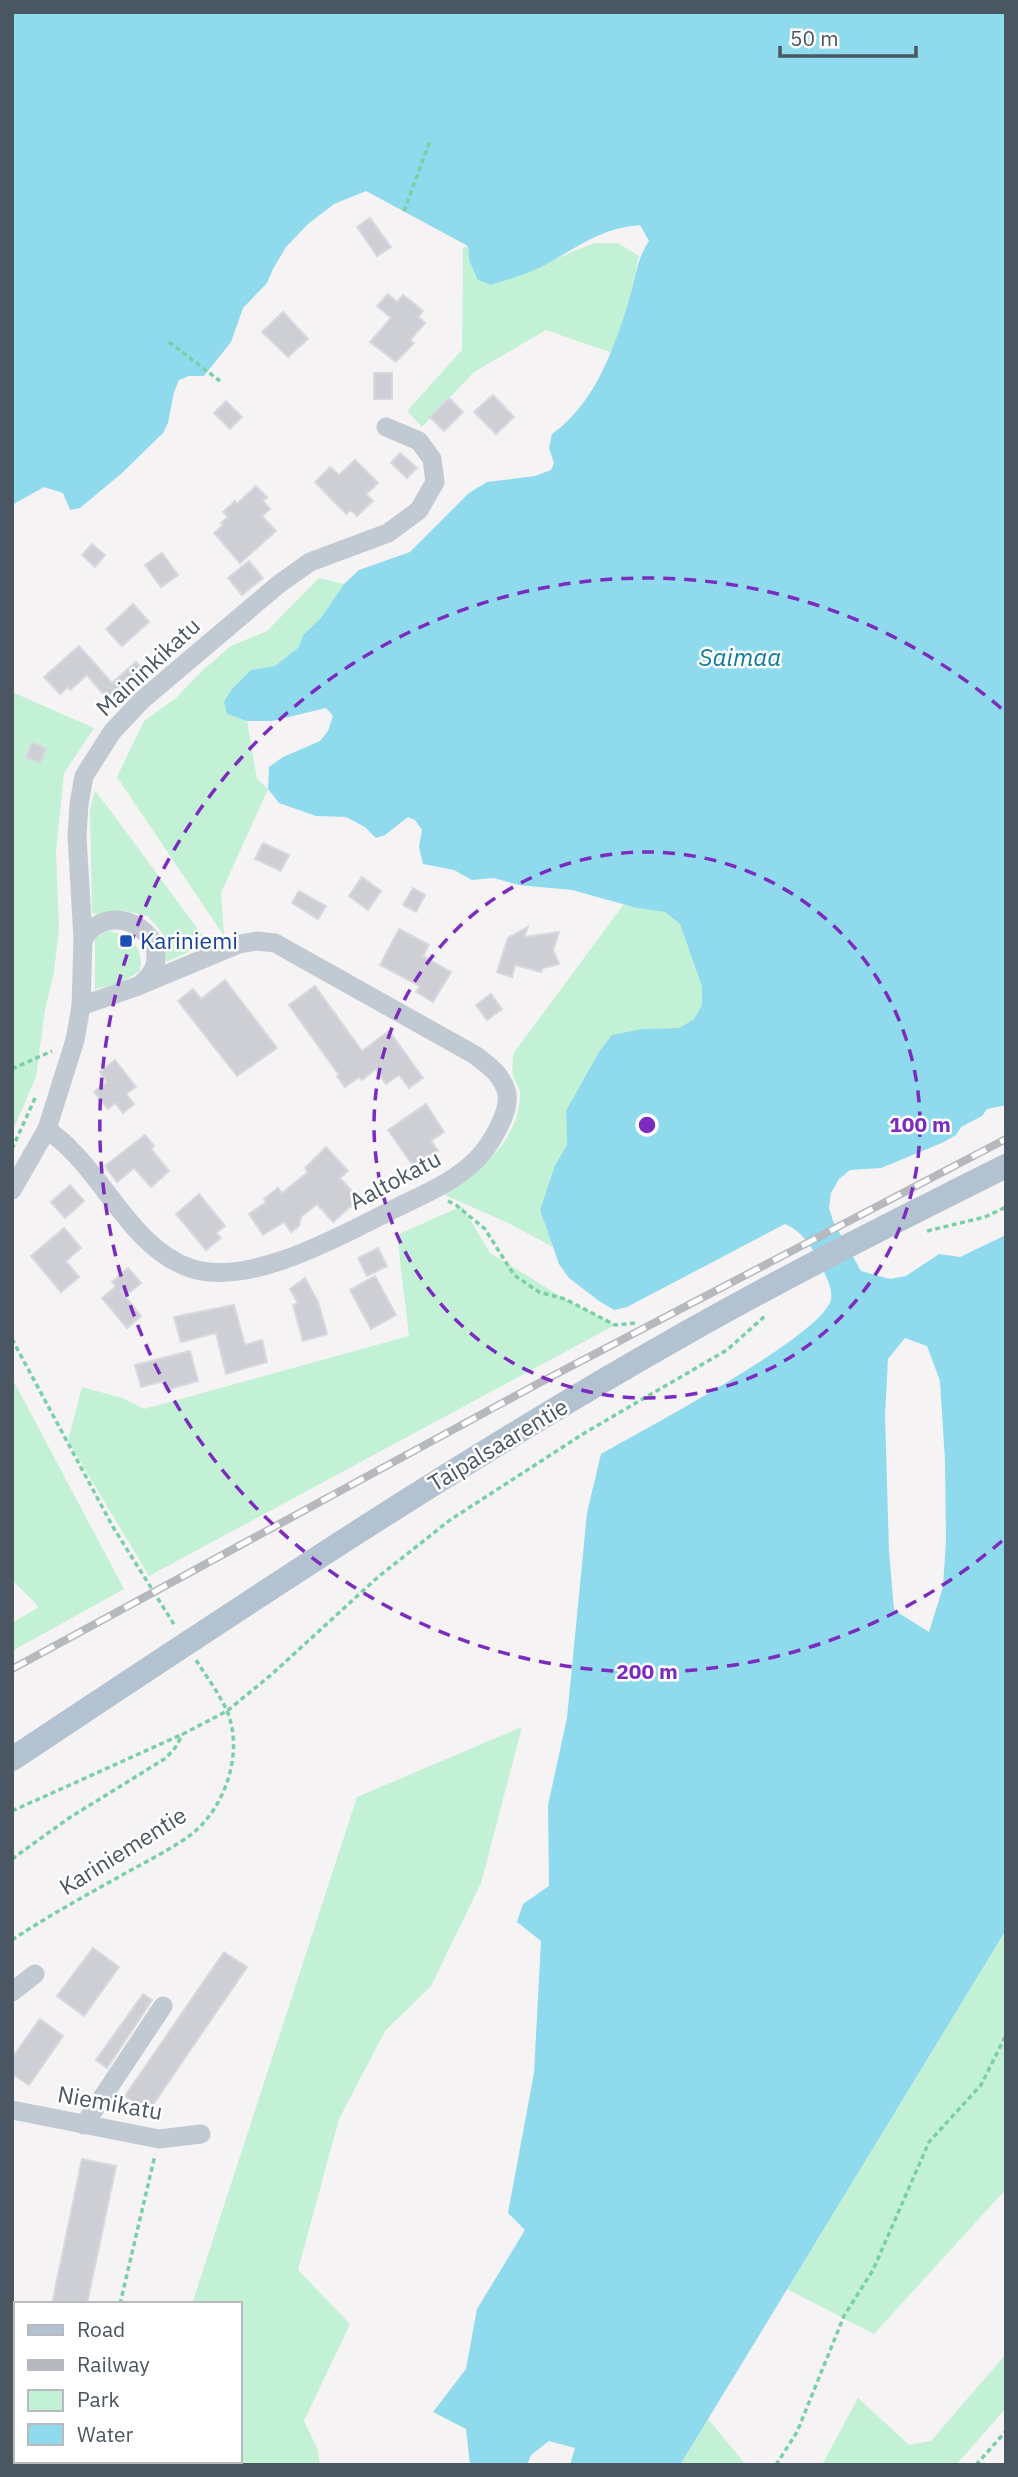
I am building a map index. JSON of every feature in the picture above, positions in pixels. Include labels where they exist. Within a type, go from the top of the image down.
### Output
[{"type":"main road","name":"Taipalsaarentie","points":[[12,1759],[316,1558],[688,1332],[1006,1166]]},
{"type":"street","name":"Maininkikatu","points":[[12,1190],[47,1129],[75,1040],[81,1006],[83,939],[77,835],[79,804],[85,776],[112,732],[142,700],[279,584],[310,562],[388,534],[419,510],[435,482],[432,459],[419,442],[387,427]]},
{"type":"street","points":[[83,939],[94,926],[107,921],[129,921],[141,927],[156,949],[157,962],[152,973],[138,986]]},
{"type":"street","name":"Aaltokatu","points":[[47,1129],[72,1150],[130,1223],[157,1250],[189,1268],[217,1274],[250,1269],[308,1252],[449,1181],[477,1159],[504,1119],[508,1091],[497,1072],[475,1055],[275,943],[257,941],[239,944],[138,986],[81,1006]]},
{"type":"street","points":[[12,1992],[35,1974]]},
{"type":"street","points":[[84,2125],[163,2006]]},
{"type":"street","name":"Niemikatu","points":[[12,2110],[159,2139],[201,2134]]},
{"type":"path","points":[[404,211],[430,141]]},
{"type":"path","points":[[169,342],[220,381]]},
{"type":"path","points":[[12,1069],[52,1051],[48,1063]]},
{"type":"path","points":[[12,1149],[40,1087]]},
{"type":"path","points":[[426,1193],[456,1205],[485,1229],[514,1275],[539,1292],[565,1299],[615,1325],[636,1324]]},
{"type":"path","points":[[916,1233],[977,1219],[1006,1207]]},
{"type":"path","points":[[12,1811],[183,1734],[227,1711],[271,1675],[378,1577],[450,1520],[586,1432],[727,1350],[774,1308]]},
{"type":"path","points":[[12,1339],[74,1458],[177,1631]]},
{"type":"path","name":"Kariniementie","points":[[12,1940],[193,1833],[217,1804],[229,1775],[233,1748],[227,1711],[195,1657]]},
{"type":"path","points":[[12,1859],[69,1818],[166,1758],[183,1734]]},
{"type":"path","points":[[776,2465],[797,2432],[844,2316],[873,2270],[929,2142],[981,2085],[1006,2035]]},
{"type":"path","points":[[120,2302],[159,2139]]},
{"type":"path","points":[[976,2465],[1006,2431]]},
{"type":"green space","points":[[595,243],[618,243],[639,256],[631,293],[612,353],[546,330],[474,372],[422,427],[407,411],[462,350],[463,248],[468,246],[469,260],[491,285]]},
{"type":"green space","points":[[319,578],[344,584],[320,619],[303,635],[299,647],[275,666],[251,670],[227,714],[247,721],[257,779],[268,789],[221,893],[224,936],[117,777],[144,721],[176,698],[231,646],[267,631]]},
{"type":"green space","points":[[12,692],[94,728],[64,773],[56,852],[59,928],[54,972],[45,1010],[36,1077],[12,1132]]},
{"type":"green space","points":[[95,791],[208,943],[166,962],[163,934],[148,916],[126,911],[99,915],[92,913],[90,809]]},
{"type":"green space","points":[[624,904],[665,912],[680,924],[702,987],[702,1005],[694,1019],[679,1028],[642,1029],[566,1111],[567,1145],[555,1165],[540,1210],[553,1247],[508,1223],[445,1195],[484,1165],[513,1127],[520,1095],[513,1075],[513,1054]]},
{"type":"green space","points":[[108,931],[129,939],[138,949],[140,971],[120,983],[95,989],[95,938]]},
{"type":"green space","points":[[462,1206],[490,1253],[565,1299],[615,1325],[149,1576],[68,1441],[82,1387],[122,1398],[144,1409],[409,1336],[397,1235]]},
{"type":"green space","points":[[12,1378],[124,1589],[12,1651],[12,1623],[39,1607],[12,1580]]},
{"type":"green space","points":[[522,1727],[481,1883],[431,1986],[385,2031],[339,2119],[298,2270],[350,2324],[304,2421],[318,2450],[320,2465],[140,2465],[242,2463],[242,2302],[193,2302],[357,1797]]},
{"type":"green space","points":[[1006,1930],[1006,2189],[874,2334],[787,2289]]},
{"type":"green space","points":[[1006,2354],[1006,2408],[956,2465],[822,2465],[858,2398],[909,2445],[931,2441]]},
{"type":"green space","points":[[708,2419],[746,2465],[680,2465]]},
{"type":"water","name":"Saimaa","points":[[12,12],[1006,12],[1006,1105],[987,1109],[982,1116],[961,1127],[956,1135],[944,1142],[881,1168],[850,1170],[839,1179],[831,1193],[829,1208],[833,1221],[861,1271],[890,1279],[906,1276],[939,1254],[960,1257],[1006,1235],[1006,1930],[680,2465],[570,2465],[575,2448],[549,2441],[531,2455],[527,2465],[470,2465],[466,2429],[433,2412],[466,2369],[477,2309],[525,2230],[508,2213],[534,2073],[541,1941],[517,1922],[523,1904],[549,1886],[548,1805],[567,1718],[587,1513],[601,1454],[766,1358],[821,1315],[831,1299],[831,1290],[810,1245],[797,1231],[785,1224],[627,1307],[614,1310],[569,1278],[559,1264],[540,1210],[555,1165],[567,1145],[566,1111],[599,1052],[612,1035],[642,1029],[679,1028],[694,1019],[702,1005],[702,987],[680,924],[665,912],[637,908],[572,890],[519,885],[494,878],[472,880],[454,870],[423,864],[419,847],[422,830],[415,820],[408,817],[385,835],[376,838],[365,827],[346,817],[316,816],[279,803],[268,789],[269,767],[283,757],[320,741],[328,731],[333,716],[326,708],[272,721],[247,721],[227,714],[224,702],[232,689],[251,670],[275,666],[299,647],[303,635],[320,619],[344,584],[359,570],[410,552],[469,493],[487,482],[535,476],[551,470],[554,463],[549,448],[552,434],[581,406],[602,372],[618,334],[639,261],[649,241],[640,225],[624,227],[586,241],[537,269],[491,285],[478,280],[469,260],[468,246],[366,191],[334,204],[308,224],[286,247],[267,283],[243,308],[231,342],[204,376],[189,376],[179,380],[163,433],[122,473],[80,508],[70,510],[63,493],[44,487],[12,505]],"holes":[[[905,1338],[927,1346],[940,1381],[946,1540],[943,1587],[929,1632],[894,1610],[889,1551],[885,1415],[888,1359]]]},
{"type":"building","points":[[370,218],[391,247],[377,256],[357,227]]},
{"type":"building","points":[[388,294],[397,302],[403,295],[411,301],[423,311],[418,317],[425,323],[410,340],[414,343],[396,362],[370,342],[391,318],[377,306]]},
{"type":"building","points":[[283,312],[308,339],[288,357],[262,332]]},
{"type":"building","points":[[374,373],[392,373],[392,399],[374,399]]},
{"type":"building","points":[[493,395],[514,417],[496,434],[474,412]]},
{"type":"building","points":[[449,398],[463,412],[444,431],[430,417]]},
{"type":"building","points":[[226,401],[242,417],[230,429],[214,413]]},
{"type":"building","points":[[400,453],[417,468],[407,478],[391,463]]},
{"type":"building","points":[[355,460],[378,483],[366,494],[373,501],[357,516],[351,510],[346,514],[315,482],[330,467],[339,475]]},
{"type":"building","points":[[256,486],[267,497],[263,501],[270,509],[262,516],[276,531],[240,563],[214,533],[228,517],[223,512],[235,501],[237,504]]},
{"type":"building","points":[[92,544],[105,555],[95,567],[82,555]]},
{"type":"building","points":[[162,553],[178,575],[161,587],[145,565]]},
{"type":"building","points":[[249,561],[263,578],[242,595],[228,578]]},
{"type":"building","points":[[133,604],[149,622],[122,646],[106,629]]},
{"type":"building","points":[[79,646],[112,683],[136,662],[148,675],[123,696],[126,699],[116,709],[87,675],[70,690],[68,687],[60,694],[44,677]]},
{"type":"building","points":[[32,742],[46,749],[40,763],[26,757]]},
{"type":"building","points":[[263,843],[289,855],[281,871],[255,859]]},
{"type":"building","points":[[362,877],[381,891],[368,910],[349,896]]},
{"type":"building","points":[[413,888],[425,895],[416,912],[403,905]]},
{"type":"building","points":[[299,891],[326,906],[318,919],[292,903]]},
{"type":"building","points":[[528,927],[524,937],[559,932],[553,950],[559,964],[543,968],[541,972],[515,965],[512,977],[497,972],[508,938]]},
{"type":"building","points":[[399,929],[429,945],[423,956],[451,972],[433,1002],[416,992],[420,986],[380,965]]},
{"type":"building","points":[[225,980],[277,1048],[237,1076],[178,1001],[193,989],[201,999]]},
{"type":"building","points":[[315,986],[362,1051],[389,1031],[423,1078],[409,1088],[399,1075],[386,1084],[376,1069],[362,1080],[359,1077],[345,1087],[289,1005]]},
{"type":"building","points":[[491,994],[502,1009],[487,1020],[476,1005]]},
{"type":"building","points":[[115,1060],[136,1087],[126,1094],[134,1104],[123,1113],[115,1103],[108,1109],[94,1092],[107,1082],[100,1072]]},
{"type":"building","points":[[426,1104],[444,1132],[431,1141],[438,1151],[414,1167],[388,1130]]},
{"type":"building","points":[[145,1135],[154,1146],[151,1149],[169,1171],[151,1187],[134,1168],[117,1182],[105,1166]]},
{"type":"building","points":[[326,1147],[348,1171],[340,1178],[359,1199],[333,1222],[317,1204],[301,1217],[299,1226],[291,1232],[284,1222],[263,1235],[249,1214],[266,1202],[264,1199],[278,1188],[282,1193],[308,1172],[305,1168]]},
{"type":"building","points":[[70,1185],[84,1201],[65,1218],[51,1202]]},
{"type":"building","points":[[199,1194],[225,1226],[216,1233],[221,1238],[206,1250],[176,1214]]},
{"type":"building","points":[[64,1228],[81,1248],[66,1261],[79,1277],[61,1292],[31,1256]]},
{"type":"building","points":[[378,1248],[387,1266],[367,1276],[358,1258]]},
{"type":"building","points":[[128,1268],[141,1283],[125,1296],[120,1290],[141,1316],[127,1328],[102,1298],[116,1286],[112,1282]]},
{"type":"building","points":[[375,1276],[396,1315],[371,1329],[350,1290]]},
{"type":"building","points":[[305,1278],[318,1302],[327,1334],[303,1341],[293,1305],[298,1303],[290,1289]]},
{"type":"building","points":[[234,1305],[245,1345],[262,1340],[267,1362],[226,1374],[216,1333],[181,1342],[174,1317]]},
{"type":"building","points":[[190,1351],[198,1381],[166,1390],[164,1381],[141,1387],[135,1365]]},
{"type":"building","points":[[93,1948],[119,1967],[84,2016],[57,1996]]},
{"type":"building","points":[[224,1952],[247,1967],[148,2112],[125,2096]]},
{"type":"building","points":[[143,1994],[152,2000],[107,2068],[96,2060]]},
{"type":"building","points":[[40,2019],[63,2036],[29,2085],[12,2074],[12,2058]]},
{"type":"building","points":[[82,2159],[116,2166],[87,2302],[52,2302]]},
{"type":"railway","points":[[12,1669],[541,1382],[1006,1139]]},
{"type":"place","name":"Kariniemi","points":[[126,941]]}]
